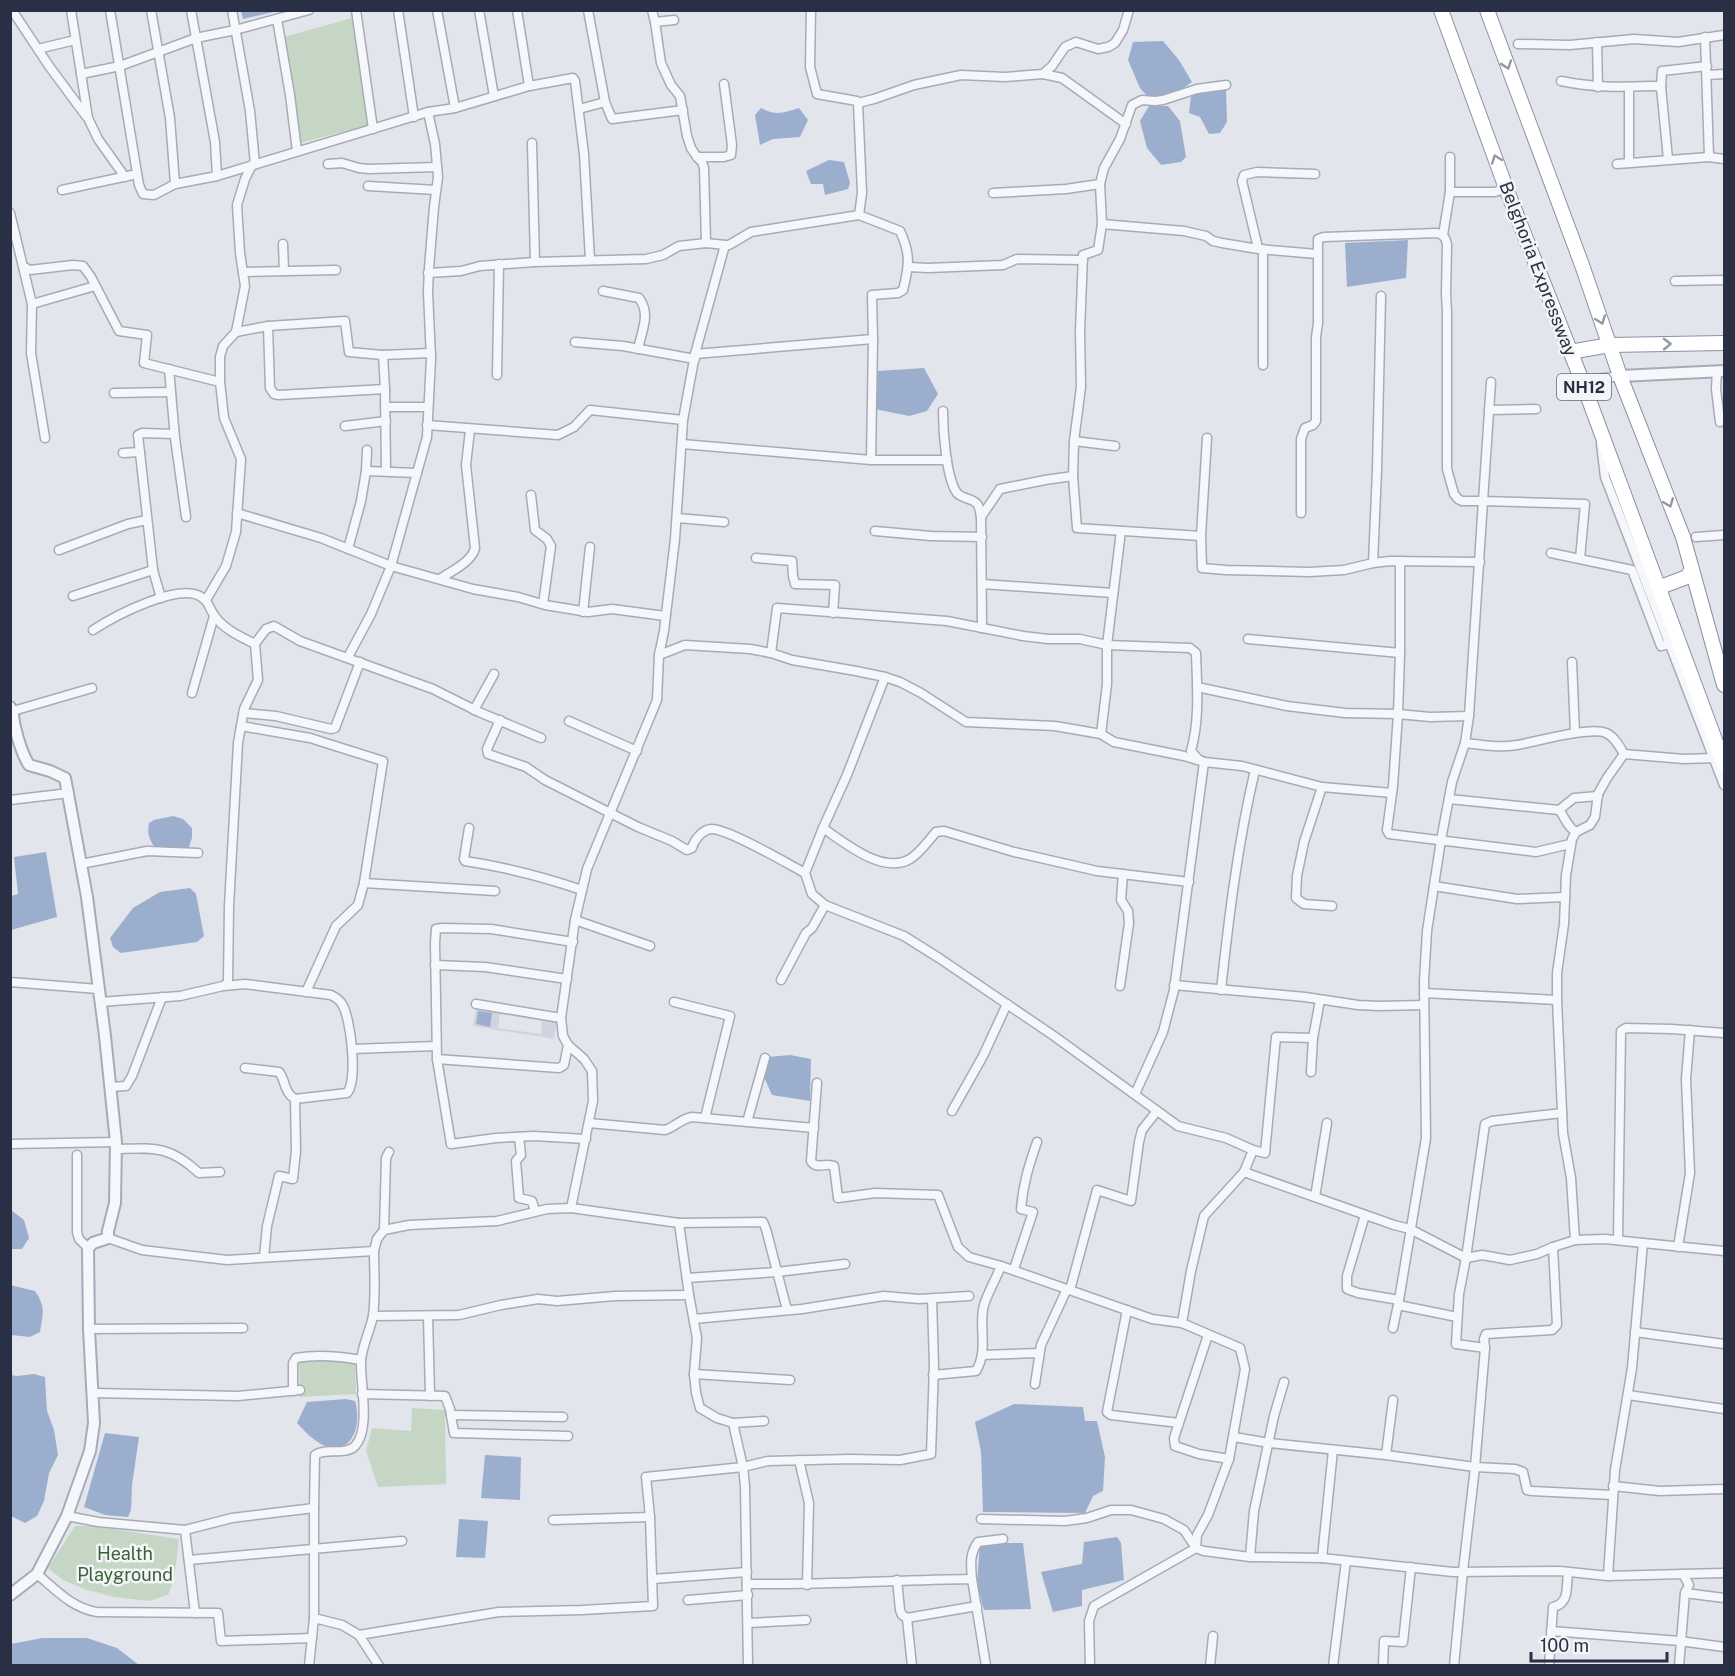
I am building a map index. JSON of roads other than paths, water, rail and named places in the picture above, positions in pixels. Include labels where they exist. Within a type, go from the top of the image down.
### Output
[{"type":"highway","name":"Belghoria Expressway","points":[[1441,10],[1506,188],[1598,423],[1720,761]]},
{"type":"highway","name":"NH12","points":[[1487,10],[1620,376],[1683,537],[1725,685]]},
{"type":"highway","points":[[1570,352],[1610,345],[1725,343]]},
{"type":"highway","points":[[1657,585],[1663,586],[1687,577],[1692,569]]},
{"type":"street","points":[[12,10],[88,118],[98,139],[125,177]]},
{"type":"street","points":[[71,10],[88,118]]},
{"type":"street","points":[[110,10],[137,174],[143,194],[154,195],[175,184],[217,176],[428,112],[455,108],[529,86],[573,78],[584,154],[590,259]]},
{"type":"street","points":[[151,10],[170,117],[175,184]]},
{"type":"street","points":[[191,10],[215,142],[217,176]]},
{"type":"street","points":[[206,600],[226,566],[236,532],[241,459],[224,418],[220,382],[221,351],[236,332],[245,286],[237,204],[245,179],[253,164],[250,111],[232,10]]},
{"type":"street","points":[[81,74],[120,66],[196,38],[309,10]]},
{"type":"street","points":[[356,10],[373,129]]},
{"type":"street","points":[[398,10],[414,117]]},
{"type":"street","points":[[437,10],[455,108]]},
{"type":"street","points":[[479,10],[494,96]]},
{"type":"street","points":[[517,10],[529,86]]},
{"type":"street","points":[[588,10],[605,102],[612,119],[683,110]]},
{"type":"street","points":[[652,10],[661,63],[671,85],[680,96],[687,136],[704,168],[706,243]]},
{"type":"street","points":[[811,10],[810,67],[817,94],[858,103],[914,85],[960,75],[1005,77],[1043,74],[1062,78],[1126,124]]},
{"type":"street","points":[[1043,74],[1052,66],[1065,47],[1076,42],[1098,49],[1115,43],[1123,30],[1129,10]]},
{"type":"street","points":[[277,19],[297,152]]},
{"type":"street","points":[[655,22],[674,20]]},
{"type":"street","points":[[1518,44],[1570,45],[1634,39],[1678,42],[1725,35]]},
{"type":"street","points":[[1706,38],[1708,157]]},
{"type":"street","points":[[38,50],[75,40]]},
{"type":"street","points":[[1597,42],[1598,87]]},
{"type":"street","points":[[1668,159],[1661,87],[1662,71],[1707,71],[1725,74]]},
{"type":"street","points":[[1561,81],[1598,87],[1661,87]]},
{"type":"street","points":[[697,157],[724,157],[730,155],[732,150],[724,84]]},
{"type":"street","points":[[1201,536],[1077,528],[1074,441],[1081,387],[1080,331],[1083,255],[1098,250],[1102,224],[1100,184],[1104,168],[1120,139],[1132,105],[1136,101],[1163,100],[1197,89],[1226,85]]},
{"type":"street","points":[[1629,87],[1629,163]]},
{"type":"street","points":[[579,109],[605,102]]},
{"type":"street","points":[[858,103],[862,193],[858,215]]},
{"type":"street","points":[[348,657],[391,566],[427,437],[431,353],[428,273],[438,177],[435,144],[428,112]]},
{"type":"street","points":[[532,143],[535,262]]},
{"type":"street","points":[[1443,235],[1450,192],[1450,157]]},
{"type":"street","points":[[1617,164],[1708,157],[1725,159]]},
{"type":"street","points":[[328,164],[342,163],[369,169],[437,167]]},
{"type":"street","points":[[1263,366],[1261,248],[1242,181],[1244,175],[1257,172],[1315,174]]},
{"type":"street","points":[[62,190],[137,174]]},
{"type":"street","points":[[993,193],[1066,189],[1100,184]]},
{"type":"street","points":[[368,186],[436,190]]},
{"type":"street","points":[[1450,192],[1495,192],[1506,188]]},
{"type":"street","points":[[10,213],[32,304],[31,353],[45,438]]},
{"type":"street","points":[[428,273],[461,271],[499,264],[590,259],[646,259],[663,255],[680,246],[706,243],[729,245],[751,232],[858,215],[900,231],[907,245],[909,267],[903,290],[872,295],[871,460]]},
{"type":"street","points":[[1102,224],[1184,231],[1206,236],[1222,243],[1317,254]]},
{"type":"street","points":[[1301,513],[1301,439],[1305,428],[1316,421],[1317,243],[1320,238],[1437,233],[1443,235],[1448,245],[1447,469],[1454,494],[1462,501],[1585,504],[1580,559]]},
{"type":"street","points":[[283,244],[284,271]]},
{"type":"street","points":[[571,1208],[593,1101],[592,1071],[584,1059],[568,1045],[563,1036],[561,1018],[575,920],[587,869],[657,700],[658,655],[677,518],[683,420],[695,356],[725,245]]},
{"type":"street","points":[[909,267],[1003,265],[1017,259],[1083,260]]},
{"type":"street","points":[[497,375],[499,264]]},
{"type":"street","points":[[24,267],[30,270],[83,266],[119,331],[147,335],[144,363],[220,382]]},
{"type":"street","points":[[243,272],[336,270]]},
{"type":"street","points":[[1675,281],[1725,280]]},
{"type":"street","points":[[32,304],[95,286]]},
{"type":"street","points":[[603,291],[639,298],[644,304],[646,313],[638,348]]},
{"type":"street","points":[[1373,563],[1381,296]]},
{"type":"street","points":[[236,332],[268,326],[345,321],[349,352],[383,355],[431,353]]},
{"type":"street","points":[[268,326],[270,388],[274,394],[385,389]]},
{"type":"street","points":[[575,342],[695,356],[873,339]]},
{"type":"street","points":[[383,355],[386,471]]},
{"type":"street","points":[[169,369],[174,434],[186,517]]},
{"type":"street","points":[[1582,381],[1620,376],[1721,371],[1716,389],[1720,422]]},
{"type":"street","points":[[1393,1328],[1426,1138],[1424,993],[1428,931],[1452,782],[1465,742],[1469,716],[1491,381]]},
{"type":"street","points":[[114,393],[171,392]]},
{"type":"street","points":[[385,407],[428,407]]},
{"type":"street","points":[[1489,410],[1536,409]]},
{"type":"street","points":[[427,425],[558,435],[574,427],[590,410],[683,420]]},
{"type":"street","points":[[943,411],[947,460],[958,494],[975,502],[981,517],[982,628]]},
{"type":"street","points":[[345,426],[386,421]]},
{"type":"street","points":[[1598,423],[1605,477],[1670,644],[1720,761],[1725,785]]},
{"type":"street","points":[[440,579],[474,554],[466,465],[470,430]]},
{"type":"street","points":[[161,598],[153,570],[138,435],[142,433],[174,434]]},
{"type":"street","points":[[1207,438],[1201,536],[1202,568],[1344,570],[1373,563],[1400,561],[1480,562]]},
{"type":"street","points":[[1074,441],[1114,446]]},
{"type":"street","points":[[682,444],[871,460],[947,460]]},
{"type":"street","points":[[348,549],[361,501],[367,450]]},
{"type":"street","points":[[123,453],[140,452]]},
{"type":"street","points":[[366,471],[417,473]]},
{"type":"street","points":[[981,517],[1000,489],[1074,476]]},
{"type":"street","points":[[531,495],[536,530],[547,539],[550,546],[543,604]]},
{"type":"street","points":[[237,513],[321,538],[391,566],[473,589],[584,612],[612,609],[665,615]]},
{"type":"street","points":[[677,518],[724,522]]},
{"type":"street","points":[[59,550],[128,524],[147,520]]},
{"type":"street","points":[[875,531],[931,536],[982,537]]},
{"type":"street","points":[[1101,734],[1107,684],[1107,645],[1121,531]]},
{"type":"street","points":[[1696,537],[1725,535]]},
{"type":"street","points":[[584,612],[590,547]]},
{"type":"street","points":[[1551,553],[1632,570],[1661,646],[1670,644]]},
{"type":"street","points":[[756,558],[792,561],[795,584],[835,585],[833,613]]},
{"type":"street","points":[[1400,561],[1398,714],[1394,786],[1387,830],[1389,834],[1536,852],[1570,844]]},
{"type":"street","points":[[73,596],[153,570]]},
{"type":"street","points":[[982,584],[1113,593]]},
{"type":"street","points":[[93,630],[111,619],[161,598],[180,593],[198,595],[206,600],[214,616],[234,634],[255,644]]},
{"type":"street","points":[[771,653],[777,608],[947,621],[1023,636],[1080,639],[1107,645],[1190,648],[1196,653],[1198,701],[1195,738],[1191,751],[1204,762]]},
{"type":"street","points":[[192,693],[214,616]]},
{"type":"street","points":[[223,986],[228,983],[229,978],[229,906],[238,743],[242,719],[258,680],[255,644],[266,629],[274,626],[300,641],[434,689],[474,710],[541,738]]},
{"type":"street","points":[[1248,639],[1400,653]]},
{"type":"street","points":[[658,655],[685,645],[750,649],[900,682],[966,722],[1055,726],[1101,734],[1114,742],[1204,762],[1242,766],[1322,787],[1392,793]]},
{"type":"street","points":[[242,719],[276,716],[335,728],[360,662]]},
{"type":"street","points":[[1572,662],[1575,734]]},
{"type":"street","points":[[474,710],[494,674]]},
{"type":"street","points":[[885,677],[847,775],[805,873],[812,894],[825,905],[904,936],[1007,1004],[1178,1126],[1226,1138],[1253,1150],[1265,1153],[1276,1037],[1313,1038]]},
{"type":"street","points":[[1197,687],[1298,707],[1345,713],[1430,717],[1469,716]]},
{"type":"street","points":[[92,688],[12,709],[29,765],[65,778],[69,793],[87,897],[116,1146],[115,1203],[108,1238]]},
{"type":"street","points":[[242,719],[383,761],[364,883],[358,905],[336,926],[306,992]]},
{"type":"street","points":[[500,720],[487,749],[488,754],[526,767],[545,780],[687,850],[692,848],[702,833],[709,829],[718,830],[769,853],[805,873]]},
{"type":"street","points":[[569,721],[637,751]]},
{"type":"street","points":[[1465,742],[1493,747],[1575,734],[1604,732],[1610,735],[1624,754],[1720,761]]},
{"type":"street","points":[[1575,1240],[1570,1178],[1563,1133],[1557,1000],[1557,973],[1564,924],[1566,875],[1572,839],[1576,832],[1590,825],[1595,817],[1598,796],[1607,778],[1624,754]]},
{"type":"street","points":[[1135,1094],[1162,1032],[1174,985],[1204,762]]},
{"type":"street","points":[[1221,990],[1232,890],[1245,812],[1255,770]]},
{"type":"street","points":[[1322,787],[1304,842],[1297,876],[1296,898],[1304,904],[1332,906]]},
{"type":"street","points":[[10,800],[69,793]]},
{"type":"street","points":[[1558,810],[1574,798],[1598,796]]},
{"type":"street","points":[[1449,799],[1558,810],[1564,816],[1570,829],[1576,832]]},
{"type":"street","points":[[469,828],[465,861],[504,867],[582,890]]},
{"type":"street","points":[[823,828],[867,857],[893,864],[909,860],[936,832],[944,831],[1014,852],[1097,871],[1189,882]]},
{"type":"street","points":[[81,864],[147,851],[198,853]]},
{"type":"street","points":[[1120,986],[1129,923],[1128,911],[1121,900],[1123,874]]},
{"type":"street","points":[[364,883],[495,891]]},
{"type":"street","points":[[1434,886],[1517,899],[1565,897]]},
{"type":"street","points":[[782,980],[806,933],[812,928],[825,905]]},
{"type":"street","points":[[575,920],[650,946]]},
{"type":"street","points":[[573,942],[491,929],[436,929],[436,1046],[451,1144],[534,1136],[586,1139]]},
{"type":"street","points":[[435,965],[485,967],[567,979]]},
{"type":"street","points":[[10,982],[98,989]]},
{"type":"street","points":[[100,1002],[180,996],[223,986],[245,984],[331,995],[340,1001],[349,1027],[352,1049],[350,1089],[347,1093],[295,1099],[287,1093],[279,1072],[245,1068]]},
{"type":"street","points":[[1174,985],[1380,1006],[1424,1005]]},
{"type":"street","points":[[1424,993],[1557,1000]]},
{"type":"street","points":[[110,1088],[126,1086],[132,1076],[162,997]]},
{"type":"street","points":[[1311,1072],[1313,1038],[1320,1000]]},
{"type":"street","points":[[674,1002],[730,1016],[705,1118]]},
{"type":"street","points":[[476,1004],[561,1018]]},
{"type":"street","points":[[952,1111],[983,1056],[1007,1004]]},
{"type":"street","points":[[1618,1240],[1621,1031],[1626,1028],[1725,1033]]},
{"type":"street","points":[[1678,1247],[1690,1173],[1686,1079],[1690,1030]]},
{"type":"street","points":[[437,1059],[559,1068],[564,1065],[568,1045]]},
{"type":"street","points":[[352,1049],[436,1046]]},
{"type":"street","points":[[747,1122],[765,1058]]},
{"type":"street","points":[[817,1083],[811,1161],[817,1166],[830,1164],[834,1166],[838,1198],[875,1193],[938,1195],[958,1247],[969,1257],[1014,1269],[1037,1280],[1152,1319],[1182,1323],[1240,1348],[1245,1369],[1234,1437],[1229,1459],[1208,1515],[1197,1535],[1196,1548]]},
{"type":"street","points":[[264,1257],[267,1226],[279,1176],[293,1179],[296,1151],[295,1099]]},
{"type":"street","points":[[1035,1384],[1041,1345],[1068,1289],[1097,1191],[1131,1201],[1142,1130],[1157,1111]]},
{"type":"street","points":[[1485,1348],[1456,1344],[1459,1294],[1485,1124],[1492,1121],[1562,1113]]},
{"type":"street","points":[[589,1123],[665,1130],[674,1127],[683,1118],[692,1117],[814,1128]]},
{"type":"street","points":[[1315,1197],[1326,1123]]},
{"type":"street","points":[[519,1137],[521,1155],[516,1161],[519,1198],[532,1201],[535,1211]]},
{"type":"street","points":[[1014,1269],[1033,1212],[1022,1209],[1022,1202],[1024,1180],[1037,1142]]},
{"type":"street","points":[[10,1144],[162,1149],[179,1157],[200,1173],[220,1172]]},
{"type":"street","points":[[1182,1323],[1204,1216],[1244,1172],[1253,1150]]},
{"type":"street","points":[[309,1665],[314,1618],[315,1455],[320,1452],[349,1450],[354,1447],[364,1421],[361,1360],[373,1316],[374,1251],[377,1239],[384,1230],[386,1158],[389,1152]]},
{"type":"street","points":[[10,1595],[37,1574],[67,1516],[90,1451],[94,1423],[88,1248],[79,1239],[77,1232],[77,1155]]},
{"type":"street","points":[[1244,1172],[1410,1229],[1466,1258],[1482,1256],[1510,1260],[1537,1254],[1552,1246],[1575,1240],[1618,1240],[1725,1251]]},
{"type":"street","points":[[384,1230],[409,1225],[497,1221],[535,1211],[571,1208],[679,1223],[763,1222],[787,1310]]},
{"type":"street","points":[[1365,1215],[1347,1276],[1347,1289],[1457,1317]]},
{"type":"street","points":[[679,1223],[697,1338],[694,1374],[700,1408],[717,1418],[733,1423],[764,1421]]},
{"type":"street","points":[[88,1248],[93,1243],[108,1238],[142,1250],[227,1260],[374,1251]]},
{"type":"street","points":[[1608,1576],[1613,1491],[1628,1395],[1643,1243]]},
{"type":"street","points":[[1454,1665],[1475,1467],[1484,1339],[1486,1334],[1552,1330],[1557,1325],[1552,1246]]},
{"type":"street","points":[[687,1278],[777,1272],[845,1264]]},
{"type":"street","points":[[933,1375],[976,1371],[981,1363],[983,1307],[1001,1266]]},
{"type":"street","points":[[373,1316],[459,1315],[538,1299],[689,1295]]},
{"type":"street","points":[[694,1318],[787,1310],[884,1296],[932,1299],[969,1296]]},
{"type":"street","points":[[359,1635],[499,1611],[571,1611],[653,1606],[650,1516],[646,1477],[743,1467],[768,1461],[900,1460],[931,1454],[932,1299]]},
{"type":"street","points":[[1127,1310],[1107,1412],[1111,1415],[1179,1423]]},
{"type":"street","points":[[428,1316],[430,1396]]},
{"type":"street","points":[[89,1329],[243,1328]]},
{"type":"street","points":[[1635,1332],[1725,1344]]},
{"type":"street","points":[[1208,1335],[1174,1438],[1175,1446],[1199,1454],[1229,1459]]},
{"type":"street","points":[[982,1355],[1039,1353]]},
{"type":"street","points":[[93,1392],[238,1396],[297,1391],[293,1363],[296,1358],[324,1355],[361,1360]]},
{"type":"street","points":[[694,1374],[790,1380]]},
{"type":"street","points":[[1250,1557],[1254,1511],[1284,1382]]},
{"type":"street","points":[[362,1394],[445,1396],[454,1433],[568,1436]]},
{"type":"street","points":[[1628,1395],[1725,1409]]},
{"type":"street","points":[[1386,1455],[1393,1400]]},
{"type":"street","points":[[451,1415],[563,1417]]},
{"type":"street","points":[[733,1423],[743,1467],[748,1584],[748,1665]]},
{"type":"street","points":[[1234,1437],[1475,1467],[1515,1469],[1523,1472],[1527,1490],[1532,1491],[1725,1489]]},
{"type":"street","points":[[1322,1558],[1334,1450]]},
{"type":"street","points":[[799,1460],[808,1503],[807,1585]]},
{"type":"street","points":[[67,1516],[98,1522],[185,1530],[232,1518],[314,1508]]},
{"type":"street","points":[[981,1518],[1065,1521],[1087,1518],[1104,1512],[1131,1510],[1164,1519],[1184,1530],[1196,1548],[1250,1557],[1322,1558],[1453,1572],[1568,1572],[1608,1576],[1725,1573]]},
{"type":"street","points":[[553,1520],[650,1516]]},
{"type":"street","points":[[185,1530],[195,1613]]},
{"type":"street","points":[[986,1665],[972,1580],[972,1551],[978,1542],[1003,1539]]},
{"type":"street","points":[[189,1560],[402,1541]]},
{"type":"street","points":[[1090,1665],[1089,1621],[1094,1606],[1196,1548]]},
{"type":"street","points":[[1333,1665],[1346,1561]]},
{"type":"street","points":[[1383,1665],[1384,1641],[1403,1642],[1411,1567]]},
{"type":"street","points":[[653,1579],[747,1572]]},
{"type":"street","points":[[1549,1665],[1553,1608],[1559,1606],[1565,1599],[1568,1572]]},
{"type":"street","points":[[37,1574],[74,1605],[86,1611],[218,1613],[221,1641],[312,1638]]},
{"type":"street","points":[[1679,1665],[1685,1593],[1689,1585],[1683,1574]]},
{"type":"street","points":[[897,1580],[900,1610],[907,1618],[977,1606]]},
{"type":"street","points":[[748,1584],[807,1585],[897,1580],[972,1580]]},
{"type":"street","points":[[1685,1593],[1725,1598]]},
{"type":"street","points":[[688,1600],[748,1595]]},
{"type":"street","points":[[314,1618],[342,1625],[359,1635],[379,1665]]},
{"type":"street","points":[[907,1618],[912,1665]]},
{"type":"street","points":[[748,1623],[806,1620]]},
{"type":"street","points":[[1551,1631],[1680,1641],[1725,1647]]},
{"type":"street","points":[[1210,1665],[1213,1636]]},
{"type":"water","points":[[241,10],[278,11],[243,19]]},
{"type":"water","points":[[1163,41],[1179,60],[1192,82],[1174,95],[1148,97],[1140,88],[1128,60],[1133,42]]},
{"type":"water","points":[[1198,90],[1226,90],[1227,122],[1220,133],[1209,134],[1200,117],[1189,113],[1191,97]]},
{"type":"water","points":[[1149,106],[1168,106],[1180,121],[1186,157],[1181,162],[1161,165],[1147,148],[1140,121]]},
{"type":"water","points":[[761,108],[780,113],[799,108],[808,120],[800,137],[773,139],[760,145],[755,115]]},
{"type":"water","points":[[829,160],[844,162],[850,183],[848,189],[825,195],[823,184],[811,184],[806,171]]},
{"type":"water","points":[[1408,240],[1406,278],[1347,287],[1345,243]]},
{"type":"water","points":[[924,368],[938,394],[927,411],[909,416],[875,409],[878,371]]},
{"type":"water","points":[[173,816],[183,819],[192,828],[189,847],[155,848],[149,836],[149,823]]},
{"type":"water","points":[[46,852],[57,917],[11,930],[11,896],[18,894],[14,857]]},
{"type":"water","points":[[190,888],[196,894],[204,936],[197,942],[121,953],[113,947],[110,938],[133,908],[160,892]]},
{"type":"water","points":[[478,1011],[492,1013],[490,1027],[476,1024]]},
{"type":"water","points":[[790,1055],[811,1059],[810,1101],[772,1095],[764,1077],[768,1057]]},
{"type":"water","points":[[11,1210],[24,1220],[29,1238],[22,1249],[11,1249]]},
{"type":"water","points":[[10,1285],[35,1291],[42,1306],[40,1332],[30,1337],[11,1335]]},
{"type":"water","points":[[34,1374],[45,1377],[47,1411],[54,1430],[58,1455],[49,1473],[44,1501],[37,1516],[25,1523],[11,1517],[11,1375]]},
{"type":"water","points":[[346,1399],[355,1401],[357,1419],[353,1436],[342,1447],[333,1448],[323,1445],[297,1423],[307,1402]]},
{"type":"water","points":[[1014,1404],[1083,1407],[1085,1421],[1097,1421],[1105,1457],[1103,1491],[1093,1496],[1085,1513],[983,1512],[981,1452],[975,1422]]},
{"type":"water","points":[[105,1433],[139,1437],[131,1510],[128,1517],[105,1515],[84,1507]]},
{"type":"water","points":[[485,1455],[521,1457],[520,1500],[481,1498]]},
{"type":"water","points":[[459,1519],[488,1521],[485,1558],[456,1557]]},
{"type":"water","points":[[1117,1537],[1121,1543],[1124,1580],[1082,1590],[1082,1606],[1053,1612],[1041,1572],[1082,1564],[1084,1542]]},
{"type":"water","points":[[980,1543],[1023,1543],[1031,1609],[984,1610],[977,1584]]},
{"type":"water","points":[[42,1638],[87,1638],[117,1648],[139,1665],[11,1665],[11,1644]]},
{"type":"park label","name":"Health Playground","points":[[125,1564]]}]
